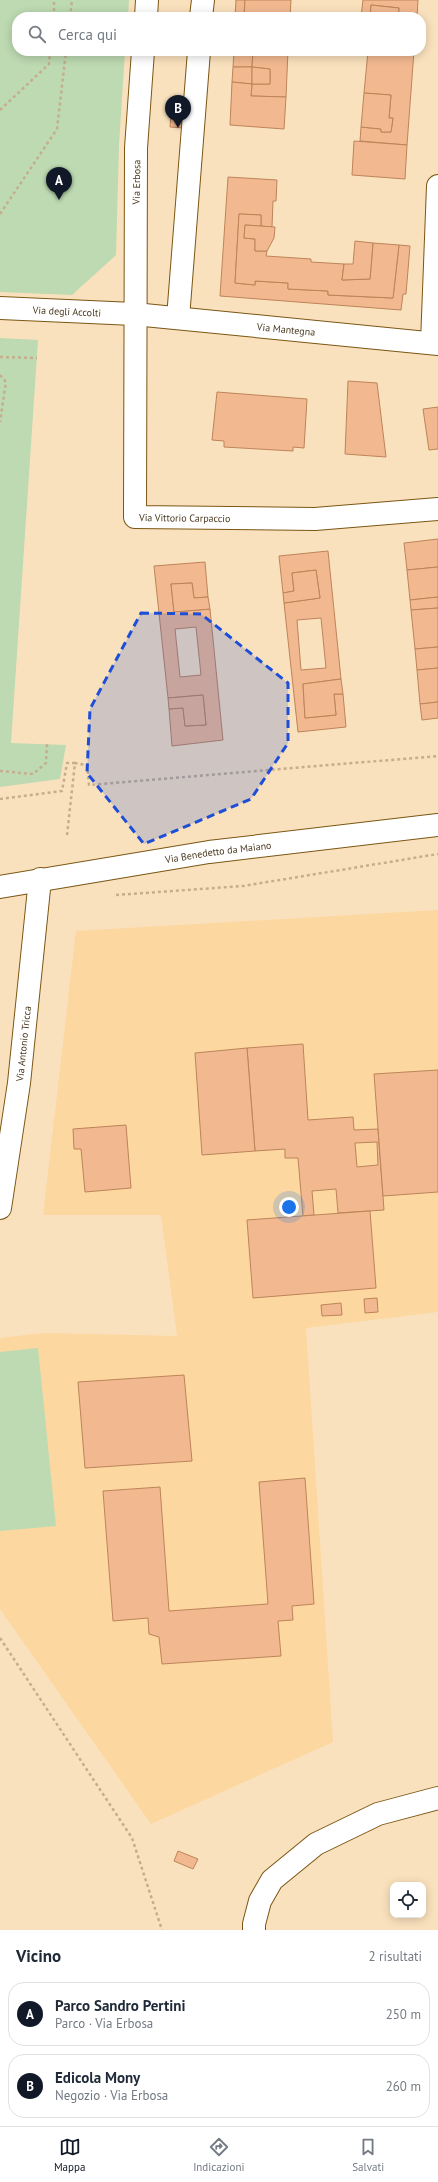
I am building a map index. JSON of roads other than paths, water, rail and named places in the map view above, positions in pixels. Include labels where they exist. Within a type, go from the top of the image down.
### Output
[{"type":"street","points":[[146,12],[147,0]]},
{"type":"street","points":[[202,12],[203,0]]},
{"type":"street","name":"Via Erbosa","points":[[134,314],[136,148],[143,56]]},
{"type":"street","points":[[178,318],[199,56]]},
{"type":"street","points":[[435,344],[438,186]]},
{"type":"street","name":"Via degli Accolti","points":[[0,308],[134,314]]},
{"type":"street","name":"Via Mantegna","points":[[134,314],[435,344]]},
{"type":"street","name":"Via Vittorio Carpaccio","points":[[134,314],[134,517],[315,519],[438,509]]},
{"type":"street","name":"Via Benedetto da Maiano","points":[[0,888],[40,879],[209,852],[438,825]]},
{"type":"street","name":"Via Antonio Tricca","points":[[0,1208],[19,1084],[40,879]]},
{"type":"street","points":[[254,1930],[260,1900],[272,1880],[316,1844],[378,1814],[438,1798]]},
{"type":"place","name":"Edicola Mony","points":[[178,128]]},
{"type":"place","name":"Parco Sandro Pertini","points":[[59,200]]}]
